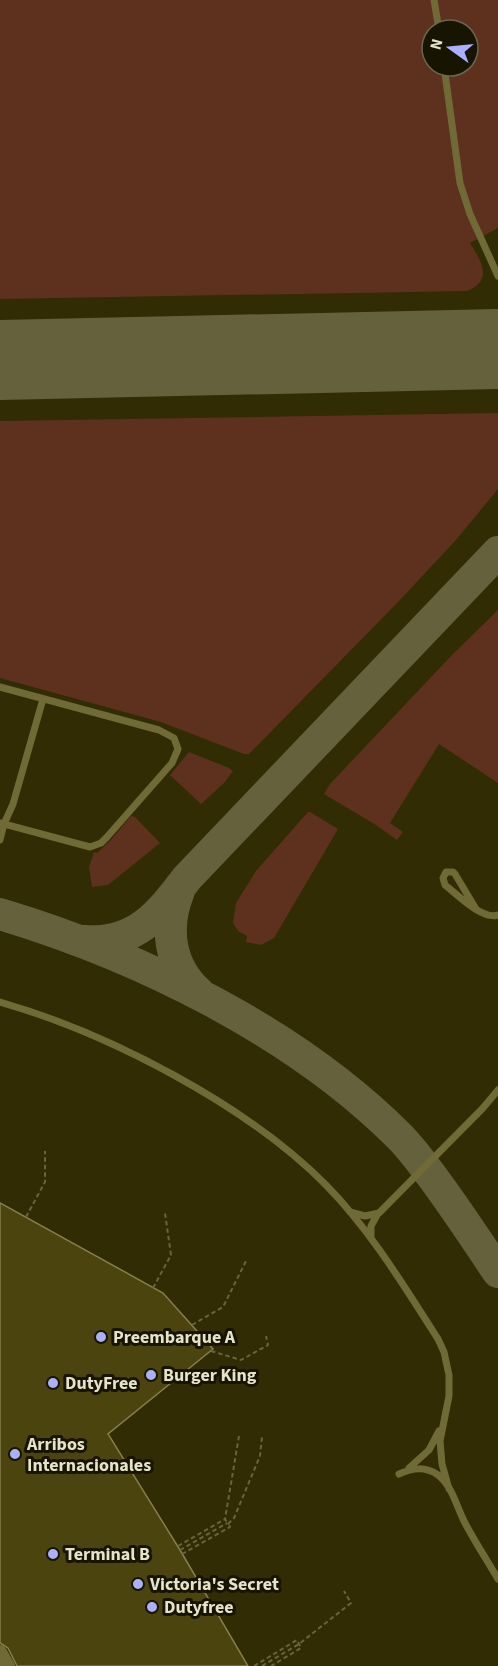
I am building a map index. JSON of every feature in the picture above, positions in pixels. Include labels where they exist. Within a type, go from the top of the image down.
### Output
[{"type":"street","points":[[0,1652],[8,1666]]},
{"type":"lane","points":[[434,0],[437,18]]},
{"type":"lane","points":[[446,78],[460,183],[470,214],[498,276]]},
{"type":"lane","points":[[0,687],[169,734],[174,738],[178,749],[172,763],[107,837],[96,846],[90,847],[2,823]]},
{"type":"lane","points":[[0,840],[2,823],[14,804],[43,699]]},
{"type":"lane","points":[[476,909],[455,874],[446,872],[442,878],[445,885],[476,909],[487,916],[498,915]]},
{"type":"lane","points":[[0,1002],[92,1036],[181,1080],[232,1111],[275,1142],[326,1185],[371,1238],[403,1283],[444,1352],[449,1386],[441,1454],[449,1489]]},
{"type":"lane","points":[[371,1238],[371,1226],[379,1213],[498,1090]]},
{"type":"lane","points":[[349,1211],[365,1216],[379,1213]]},
{"type":"lane","points":[[444,1417],[429,1450],[412,1467],[399,1474],[414,1468],[430,1470],[444,1480],[464,1522],[498,1579]]},
{"type":"path","points":[[26,1217],[45,1182],[45,1151]]},
{"type":"path","points":[[153,1288],[171,1255],[165,1213]]},
{"type":"path","points":[[192,1325],[223,1307],[246,1261]]},
{"type":"path","points":[[211,1351],[242,1360],[268,1345],[266,1336]]},
{"type":"path","points":[[182,1554],[230,1527],[227,1522],[239,1436]]},
{"type":"path","points":[[180,1550],[234,1518],[260,1456],[262,1437]]},
{"type":"path","points":[[178,1546],[227,1522]]},
{"type":"path","points":[[262,1666],[299,1644],[351,1603],[344,1591]]},
{"type":"path","points":[[254,1666],[297,1640],[302,1648],[271,1666]]},
{"type":"shaded area","points":[[0,0],[498,0],[498,228],[470,243],[481,263],[483,276],[475,287],[467,291],[0,299]]},
{"type":"shaded area","points":[[498,413],[498,489],[456,540],[399,601],[249,754],[161,722],[0,678],[0,421]]},
{"type":"shaded area","points":[[498,610],[498,783],[439,744],[390,823],[403,832],[397,840],[324,794],[330,784],[451,656]]},
{"type":"shaded area","points":[[189,752],[233,771],[224,783],[201,804],[170,775]]},
{"type":"shaded area","points":[[308,812],[338,829],[274,938],[261,945],[246,942],[247,936],[238,931],[233,923],[236,903],[256,871]]},
{"type":"shaded area","points":[[131,816],[135,817],[160,843],[108,885],[92,887],[89,867],[94,852],[97,853],[110,841]]},
{"type":"building","points":[[0,1203],[163,1293],[213,1349],[108,1434],[248,1666],[17,1666],[8,1648],[0,1643]]},
{"type":"taxiway","points":[[0,362],[13,360]]},
{"type":"taxiway","points":[[84,941],[102,941],[132,933],[156,915],[187,878],[498,552]]},
{"type":"taxiway","points":[[179,891],[172,919],[172,946],[181,971],[199,993]]},
{"type":"taxiway","points":[[0,914],[53,931],[160,975],[264,1031],[312,1063],[358,1098],[407,1144],[498,1272]]},
{"type":"runway","points":[[0,360],[498,349]]},
{"type":"place","name":"Preembarque A","points":[[101,1337]]},
{"type":"place","name":"Burger King","points":[[151,1375]]},
{"type":"place","name":"DutyFree","points":[[53,1383]]},
{"type":"place","name":"Arribos Internacionales","points":[[15,1454]]},
{"type":"place","name":"Terminal B","points":[[53,1554]]},
{"type":"place","name":"Victoria's Secret","points":[[138,1584]]},
{"type":"place","name":"Dutyfree","points":[[152,1607]]}]
